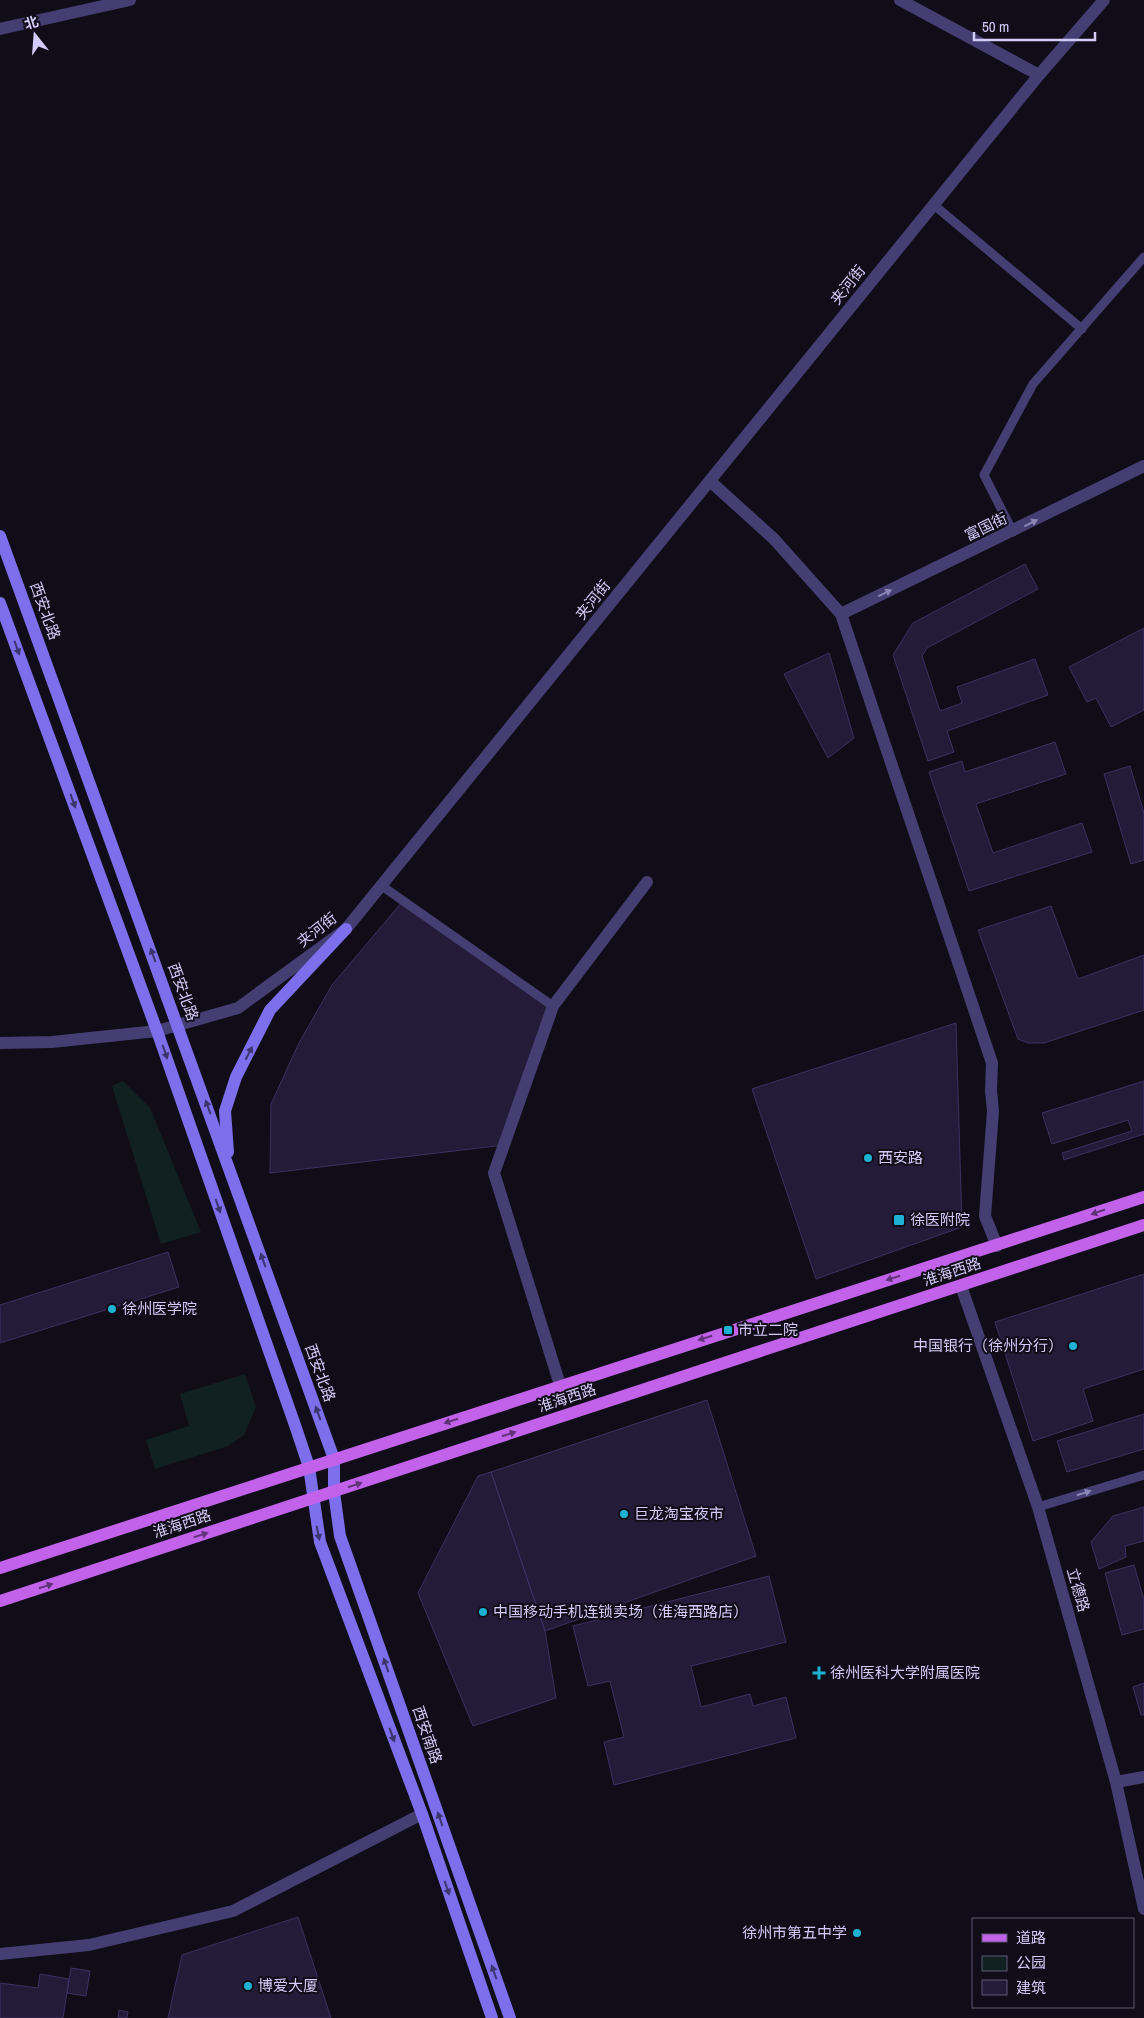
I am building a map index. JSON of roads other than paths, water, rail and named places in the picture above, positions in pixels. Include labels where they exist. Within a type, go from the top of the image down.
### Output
[{"type":"main road","name":"西安北路","points":[[0,536],[334,1459]]},
{"type":"main road","points":[[0,602],[158,1031],[309,1467],[312,1499],[320,1542],[422,1814],[492,2018]]},
{"type":"main road","points":[[229,1167],[225,1111],[236,1077],[270,1010],[346,930]]},
{"type":"main road","name":"淮海西路","points":[[0,1568],[997,1246],[1144,1196]]},
{"type":"main road","name":"淮海西路","points":[[0,1601],[1144,1226]]},
{"type":"main road","name":"西安南路","points":[[334,1459],[334,1492],[340,1536],[510,2018]]},
{"type":"street","points":[[0,30],[130,0]]},
{"type":"street","points":[[900,0],[1038,75]]},
{"type":"street","name":"夹河街","points":[[0,1043],[52,1042],[158,1031],[238,1008],[346,930],[1038,75],[1104,0]]},
{"type":"street","name":"富国街","points":[[841,614],[1013,532],[1144,466]]},
{"type":"street","points":[[710,481],[774,538],[841,614],[992,1063],[990,1091],[993,1111],[985,1216],[997,1246]]},
{"type":"street","points":[[560,1386],[494,1173],[554,1006],[647,882]]},
{"type":"street","name":"立德路","points":[[961,1286],[1038,1507],[1116,1782],[1144,1909]]},
{"type":"street","points":[[1116,1782],[1144,1777]]},
{"type":"street","points":[[0,1954],[89,1945],[233,1911],[422,1814]]},
{"type":"lane","points":[[934,205],[1082,329]]},
{"type":"lane","points":[[1013,532],[984,474],[1033,384],[1144,257]]},
{"type":"lane","points":[[382,886],[554,1006]]},
{"type":"lane","points":[[1038,1507],[1144,1475]]},
{"type":"place","name":"西安路","points":[[868,1158]]},
{"type":"place","name":"徐医附院","points":[[899,1220]]},
{"type":"place","name":"徐州医学院","points":[[112,1309]]},
{"type":"place","name":"市立二院","points":[[728,1330]]},
{"type":"place","name":"中国银行（徐州分行）","points":[[1073,1346]]},
{"type":"place","name":"巨龙淘宝夜市","points":[[624,1514]]},
{"type":"place","name":"中国移动手机连锁卖场（淮海西路店）","points":[[483,1612]]},
{"type":"place","name":"徐州医科大学附属医院","points":[[819,1673]]},
{"type":"place","name":"徐州市第五中学","points":[[857,1933]]},
{"type":"place","name":"博爱大厦","points":[[248,1986]]}]
